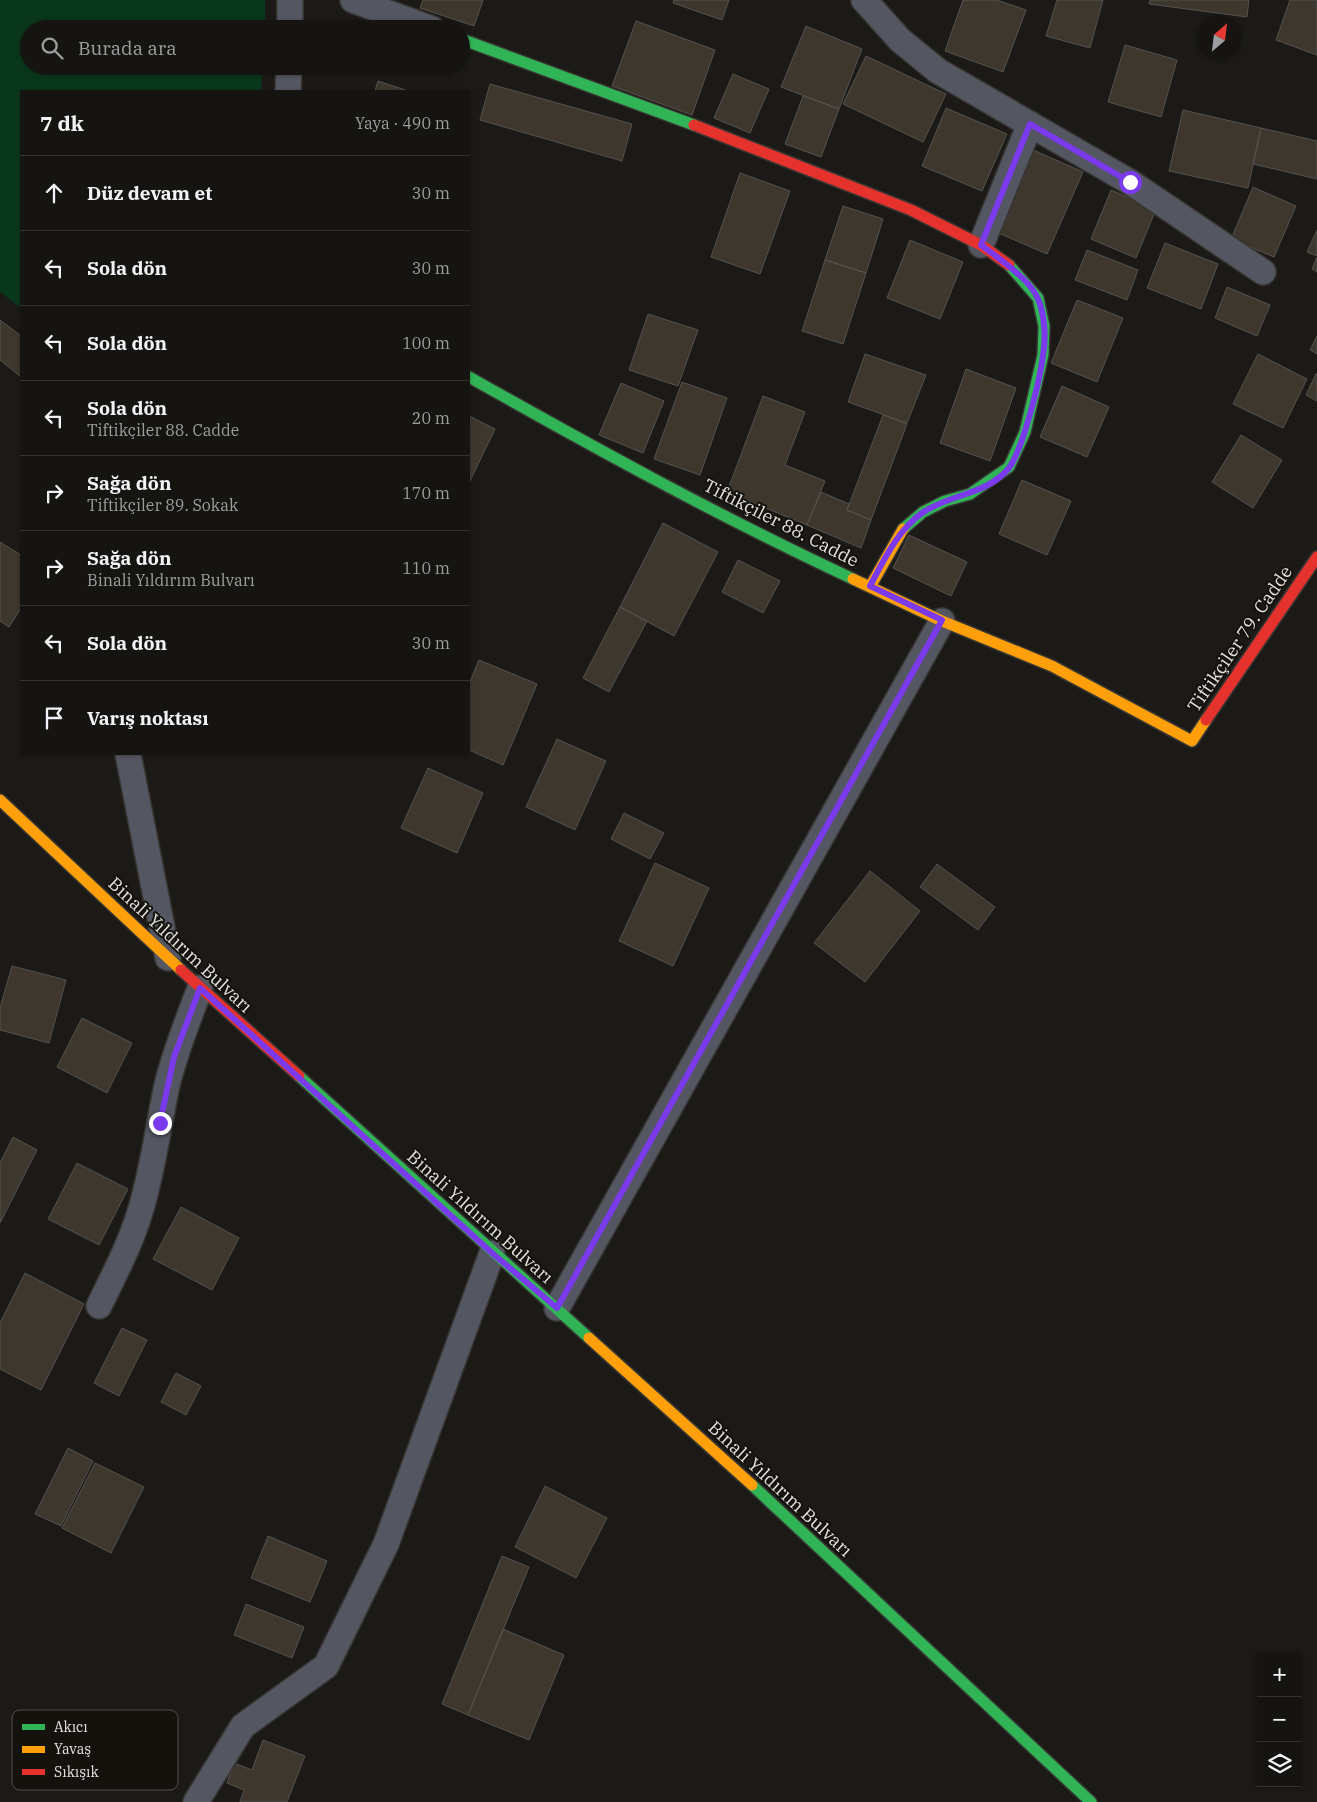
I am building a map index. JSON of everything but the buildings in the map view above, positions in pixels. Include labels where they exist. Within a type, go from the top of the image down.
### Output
[{"type":"street","points":[[290,0],[290,20]]},
{"type":"street","points":[[353,0],[407,20]]},
{"type":"street","points":[[864,0],[900,40],[938,70],[1130,182],[1263,272]]},
{"type":"street","points":[[470,42],[706,129],[911,210],[981,245],[1015,270],[1038,298],[1044,326],[1043,354],[1025,432],[1009,467],[970,494],[945,501],[923,512],[904,528],[870,586]]},
{"type":"street","points":[[288,90],[289,75]]},
{"type":"street","points":[[981,245],[1030,124]]},
{"type":"street","name":"Tiftikçiler 88. Cadde","points":[[470,378],[606,454],[788,549],[942,620],[1052,666],[1192,741]]},
{"type":"street","name":"Tiftikçiler 79. Cadde","points":[[1192,741],[1317,557]]},
{"type":"street","points":[[557,1308],[942,620]]},
{"type":"street","points":[[128,755],[168,958]]},
{"type":"street","name":"Binali Yıldırım Bulvarı","points":[[0,800],[200,988],[492,1253],[557,1308],[1091,1802]]},
{"type":"street","points":[[100,1306],[129,1245],[140,1212],[174,1057],[200,988]]},
{"type":"street","points":[[196,1802],[243,1726],[326,1666],[386,1544],[492,1253]]},
{"type":"green space","points":[[0,0],[265,0],[265,20],[20,20],[20,75],[262,75],[261,90],[20,90],[20,307],[0,292]]},
{"type":"traffic: fast","points":[[470,42],[694,125]]},
{"type":"traffic: fast","points":[[903,529],[923,512],[945,501],[970,494],[1009,467],[1025,432],[1043,355],[1044,326],[1038,298],[1009,265]]},
{"type":"traffic: fast","points":[[470,378],[659,482],[755,532],[853,579]]},
{"type":"traffic: fast","points":[[299,1076],[589,1338]]},
{"type":"traffic: fast","points":[[752,1485],[1091,1802]]},
{"type":"traffic: slow","points":[[870,587],[903,529]]},
{"type":"traffic: slow","points":[[853,579],[942,621],[1052,666],[1192,741],[1206,720]]},
{"type":"traffic: slow","points":[[0,800],[181,970]]},
{"type":"traffic: slow","points":[[589,1338],[752,1485]]},
{"type":"traffic: jam","points":[[694,125],[911,210],[981,245],[1009,265]]},
{"type":"traffic: jam","points":[[1206,720],[1317,557]]},
{"type":"traffic: jam","points":[[181,970],[299,1076]]},
{"type":"route","points":[[160,1123],[174,1057],[200,988],[492,1253],[557,1308],[942,620],[870,586],[887,554],[904,528],[923,512],[945,501],[970,494],[989,483],[1009,467],[1025,432],[1043,354],[1044,326],[1038,298],[1015,270],[981,245],[1030,124],[1130,182]]}]
